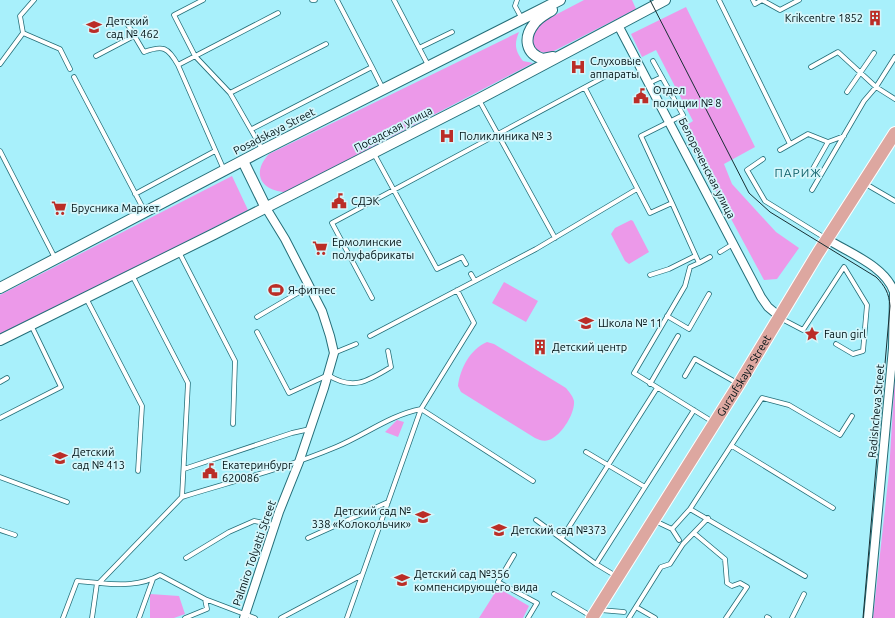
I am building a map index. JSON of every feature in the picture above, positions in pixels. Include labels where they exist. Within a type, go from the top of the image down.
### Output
[{"type":"main road","name":"Gurzufskaya Street","points":[[594,615],[715,423],[827,239],[895,133]]},
{"type":"street","name":"Posadskaya Street","points":[[0,288],[262,150],[428,65],[561,0]]},
{"type":"street","name":"Посадская улица","points":[[561,0],[535,23],[530,30],[527,42],[530,51],[534,56],[543,60],[582,45]]},
{"type":"street","points":[[649,2],[665,0]]},
{"type":"street","name":"Посадская улица","points":[[266,208],[373,152],[479,100],[582,45],[618,25],[649,2]]},
{"type":"street","name":"Белореченская улица","points":[[618,25],[650,83],[761,297],[768,307],[780,318]]},
{"type":"street","points":[[243,161],[266,208],[285,239],[326,322],[334,353]]},
{"type":"street","points":[[0,340],[266,208]]},
{"type":"street","name":"Radishcheva Street","points":[[827,239],[876,270],[893,283],[895,292],[893,348],[868,618]]},
{"type":"street","name":"Palmiro Tolyatti Street","points":[[244,616],[274,525],[299,462],[334,353]]},
{"type":"lane","points":[[0,64],[23,33],[20,16],[34,0]]},
{"type":"lane","points":[[203,0],[174,15],[195,56],[230,93],[252,129],[262,150]]},
{"type":"lane","points":[[337,0],[383,89]]},
{"type":"lane","points":[[394,0],[428,65]]},
{"type":"lane","points":[[517,0],[515,6],[522,19]]},
{"type":"lane","points":[[719,0],[790,144]]},
{"type":"lane","points":[[753,0],[755,4],[762,0],[780,10],[799,0]]},
{"type":"lane","points":[[178,65],[278,13]]},
{"type":"lane","points":[[128,25],[144,52],[160,47],[170,51],[178,65],[224,170]]},
{"type":"lane","points":[[420,48],[452,32]]},
{"type":"lane","points":[[23,33],[60,49],[70,69]]},
{"type":"lane","points":[[96,56],[134,36]]},
{"type":"lane","points":[[230,93],[326,44]]},
{"type":"lane","points":[[811,67],[838,52],[876,87],[895,99]]},
{"type":"lane","points":[[847,92],[862,73],[874,53]]},
{"type":"lane","points":[[812,190],[864,101],[876,87],[895,57]]},
{"type":"lane","points":[[653,61],[683,116],[641,136],[699,263]]},
{"type":"lane","points":[[252,129],[372,67]]},
{"type":"lane","points":[[372,298],[332,224],[606,76]]},
{"type":"lane","points":[[74,77],[145,212]]},
{"type":"lane","points":[[650,83],[662,77]]},
{"type":"lane","points":[[585,88],[650,213],[672,203]]},
{"type":"lane","points":[[479,100],[555,238]]},
{"type":"lane","points":[[780,150],[808,134],[828,142]]},
{"type":"lane","points":[[811,172],[828,142],[844,136]]},
{"type":"lane","points":[[0,151],[55,258]]},
{"type":"lane","points":[[135,194],[215,151]]},
{"type":"lane","points":[[373,152],[437,269],[462,257],[466,264]]},
{"type":"lane","points":[[764,159],[747,170],[766,201],[827,239]]},
{"type":"lane","points":[[864,183],[895,201]]},
{"type":"lane","points":[[370,336],[555,238],[637,189]]},
{"type":"lane","points":[[720,252],[733,244]]},
{"type":"lane","points":[[179,252],[235,361],[233,424]]},
{"type":"lane","points":[[650,275],[669,269],[695,256]]},
{"type":"lane","points":[[710,257],[690,267],[685,286],[634,372],[650,384],[715,423]]},
{"type":"lane","points":[[780,318],[803,330],[844,267],[867,305],[863,351],[853,354],[836,344]]},
{"type":"lane","points":[[471,274],[475,281]]},
{"type":"lane","points":[[132,275],[188,383],[182,497]]},
{"type":"lane","points":[[257,317],[308,287]]},
{"type":"lane","points":[[347,618],[421,409],[474,324],[458,290]]},
{"type":"lane","points":[[667,316],[689,329],[709,294]]},
{"type":"lane","points":[[86,298],[142,406],[138,471]]},
{"type":"lane","points":[[0,418],[61,387],[31,325]]},
{"type":"lane","points":[[257,332],[289,393],[328,374],[335,379],[353,384],[369,380],[390,367],[388,351]]},
{"type":"lane","points":[[650,384],[678,336]]},
{"type":"lane","points":[[334,353],[356,344]]},
{"type":"lane","points":[[685,376],[695,360],[739,384]]},
{"type":"lane","points":[[0,382],[7,378]]},
{"type":"lane","points":[[562,538],[657,388]]},
{"type":"lane","points":[[672,529],[690,508],[762,398],[789,405],[840,435],[852,416]]},
{"type":"lane","points":[[92,618],[98,583],[182,497],[299,462],[342,444],[404,412],[421,409],[533,481]]},
{"type":"lane","points":[[596,564],[694,410]]},
{"type":"lane","points":[[184,469],[292,432],[310,429]]},
{"type":"lane","points":[[732,446],[833,508]]},
{"type":"lane","points":[[586,452],[645,487]]},
{"type":"lane","points":[[0,477],[67,502]]},
{"type":"lane","points":[[394,486],[399,488]]},
{"type":"lane","points":[[308,538],[388,502]]},
{"type":"lane","points":[[690,508],[805,576]]},
{"type":"lane","points":[[629,618],[661,567],[670,564],[683,544],[708,518]]},
{"type":"lane","points":[[536,520],[596,564],[618,578]]},
{"type":"lane","points":[[186,558],[229,532],[254,521],[274,525]]},
{"type":"lane","points":[[654,521],[672,529],[679,540]]},
{"type":"lane","points":[[0,530],[15,535]]},
{"type":"lane","points":[[694,533],[725,559],[727,583],[732,586],[740,583],[747,587],[726,618]]},
{"type":"lane","points":[[514,555],[498,582],[537,603],[528,618]]},
{"type":"lane","points":[[62,618],[77,581],[122,586],[153,579],[160,575],[205,599],[244,616],[255,618]]},
{"type":"lane","points":[[281,618],[362,575]]},
{"type":"lane","points":[[139,618],[153,579]]},
{"type":"lane","points":[[554,594],[594,615],[603,612],[624,612]]},
{"type":"lane","points":[[792,618],[804,594]]},
{"type":"lane","points":[[185,618],[207,609],[205,599]]},
{"type":"lane","points":[[636,607],[655,618]]},
{"type":"shaded area","points":[[584,0],[632,0],[636,9],[550,53],[540,52],[536,49],[531,40],[538,24]]},
{"type":"shaded area","points":[[686,7],[755,147],[724,164],[732,184],[776,232],[799,248],[777,279],[764,280],[682,128],[693,121],[656,50],[642,57],[631,34]]},
{"type":"shaded area","points":[[519,32],[516,40],[518,54],[523,61],[533,63],[286,192],[277,191],[270,188],[261,180],[261,168],[269,154]]},
{"type":"shaded area","points":[[232,176],[248,210],[0,337],[0,295]]},
{"type":"shaded area","points":[[631,220],[633,221],[649,252],[629,264],[625,261],[611,234],[615,228]]},
{"type":"shaded area","points":[[504,282],[538,301],[526,322],[492,303]]},
{"type":"shaded area","points":[[487,342],[494,344],[566,388],[571,394],[574,401],[573,411],[568,422],[553,438],[544,441],[535,438],[461,392],[458,386],[459,380],[467,360],[476,349]]},
{"type":"shaded area","points":[[895,375],[895,618],[873,618],[889,472]]},
{"type":"shaded area","points":[[397,420],[404,422],[398,437],[385,432]]},
{"type":"shaded area","points":[[498,588],[529,606],[523,618],[479,618]]},
{"type":"shaded area","points":[[150,594],[179,596],[185,614],[174,618],[150,618]]},
{"type":"tram line","points":[[650,0],[749,193],[770,212],[876,277],[888,293],[890,306],[863,618]]},
{"type":"place","name":"Krikcentre 1852","points":[[875,18]]},
{"type":"place","name":"Детский сад № 462","points":[[94,27]]},
{"type":"place","name":"Слуховые аппараты","points":[[578,67]]},
{"type":"place","name":"Отдел полиции № 8","points":[[641,96]]},
{"type":"place","name":"Поликлиника № 3","points":[[447,136]]},
{"type":"place","name":"СДЭК","points":[[339,201]]},
{"type":"place","name":"Брусника Маркет","points":[[59,208]]},
{"type":"place","name":"Ермолинские полуфабрикаты","points":[[320,248]]},
{"type":"place","name":"Я-фитнес","points":[[276,290]]},
{"type":"place","name":"Школа № 11","points":[[586,323]]},
{"type":"place","name":"Faun girl","points":[[812,334]]},
{"type":"place","name":"Детский центр","points":[[540,347]]},
{"type":"place","name":"Детский сад № 413","points":[[60,458]]},
{"type":"place","name":"Екатеринбург 620086","points":[[210,471]]},
{"type":"place","name":"Детский сад № 338 «Колокольчик»","points":[[423,517]]},
{"type":"place","name":"Детский сад №373","points":[[499,530]]},
{"type":"place","name":"Детский сад №356 компенсирующего вида","points":[[402,580]]},
{"type":"district","name":"ПАРИЖ","points":[[798,173]]}]
